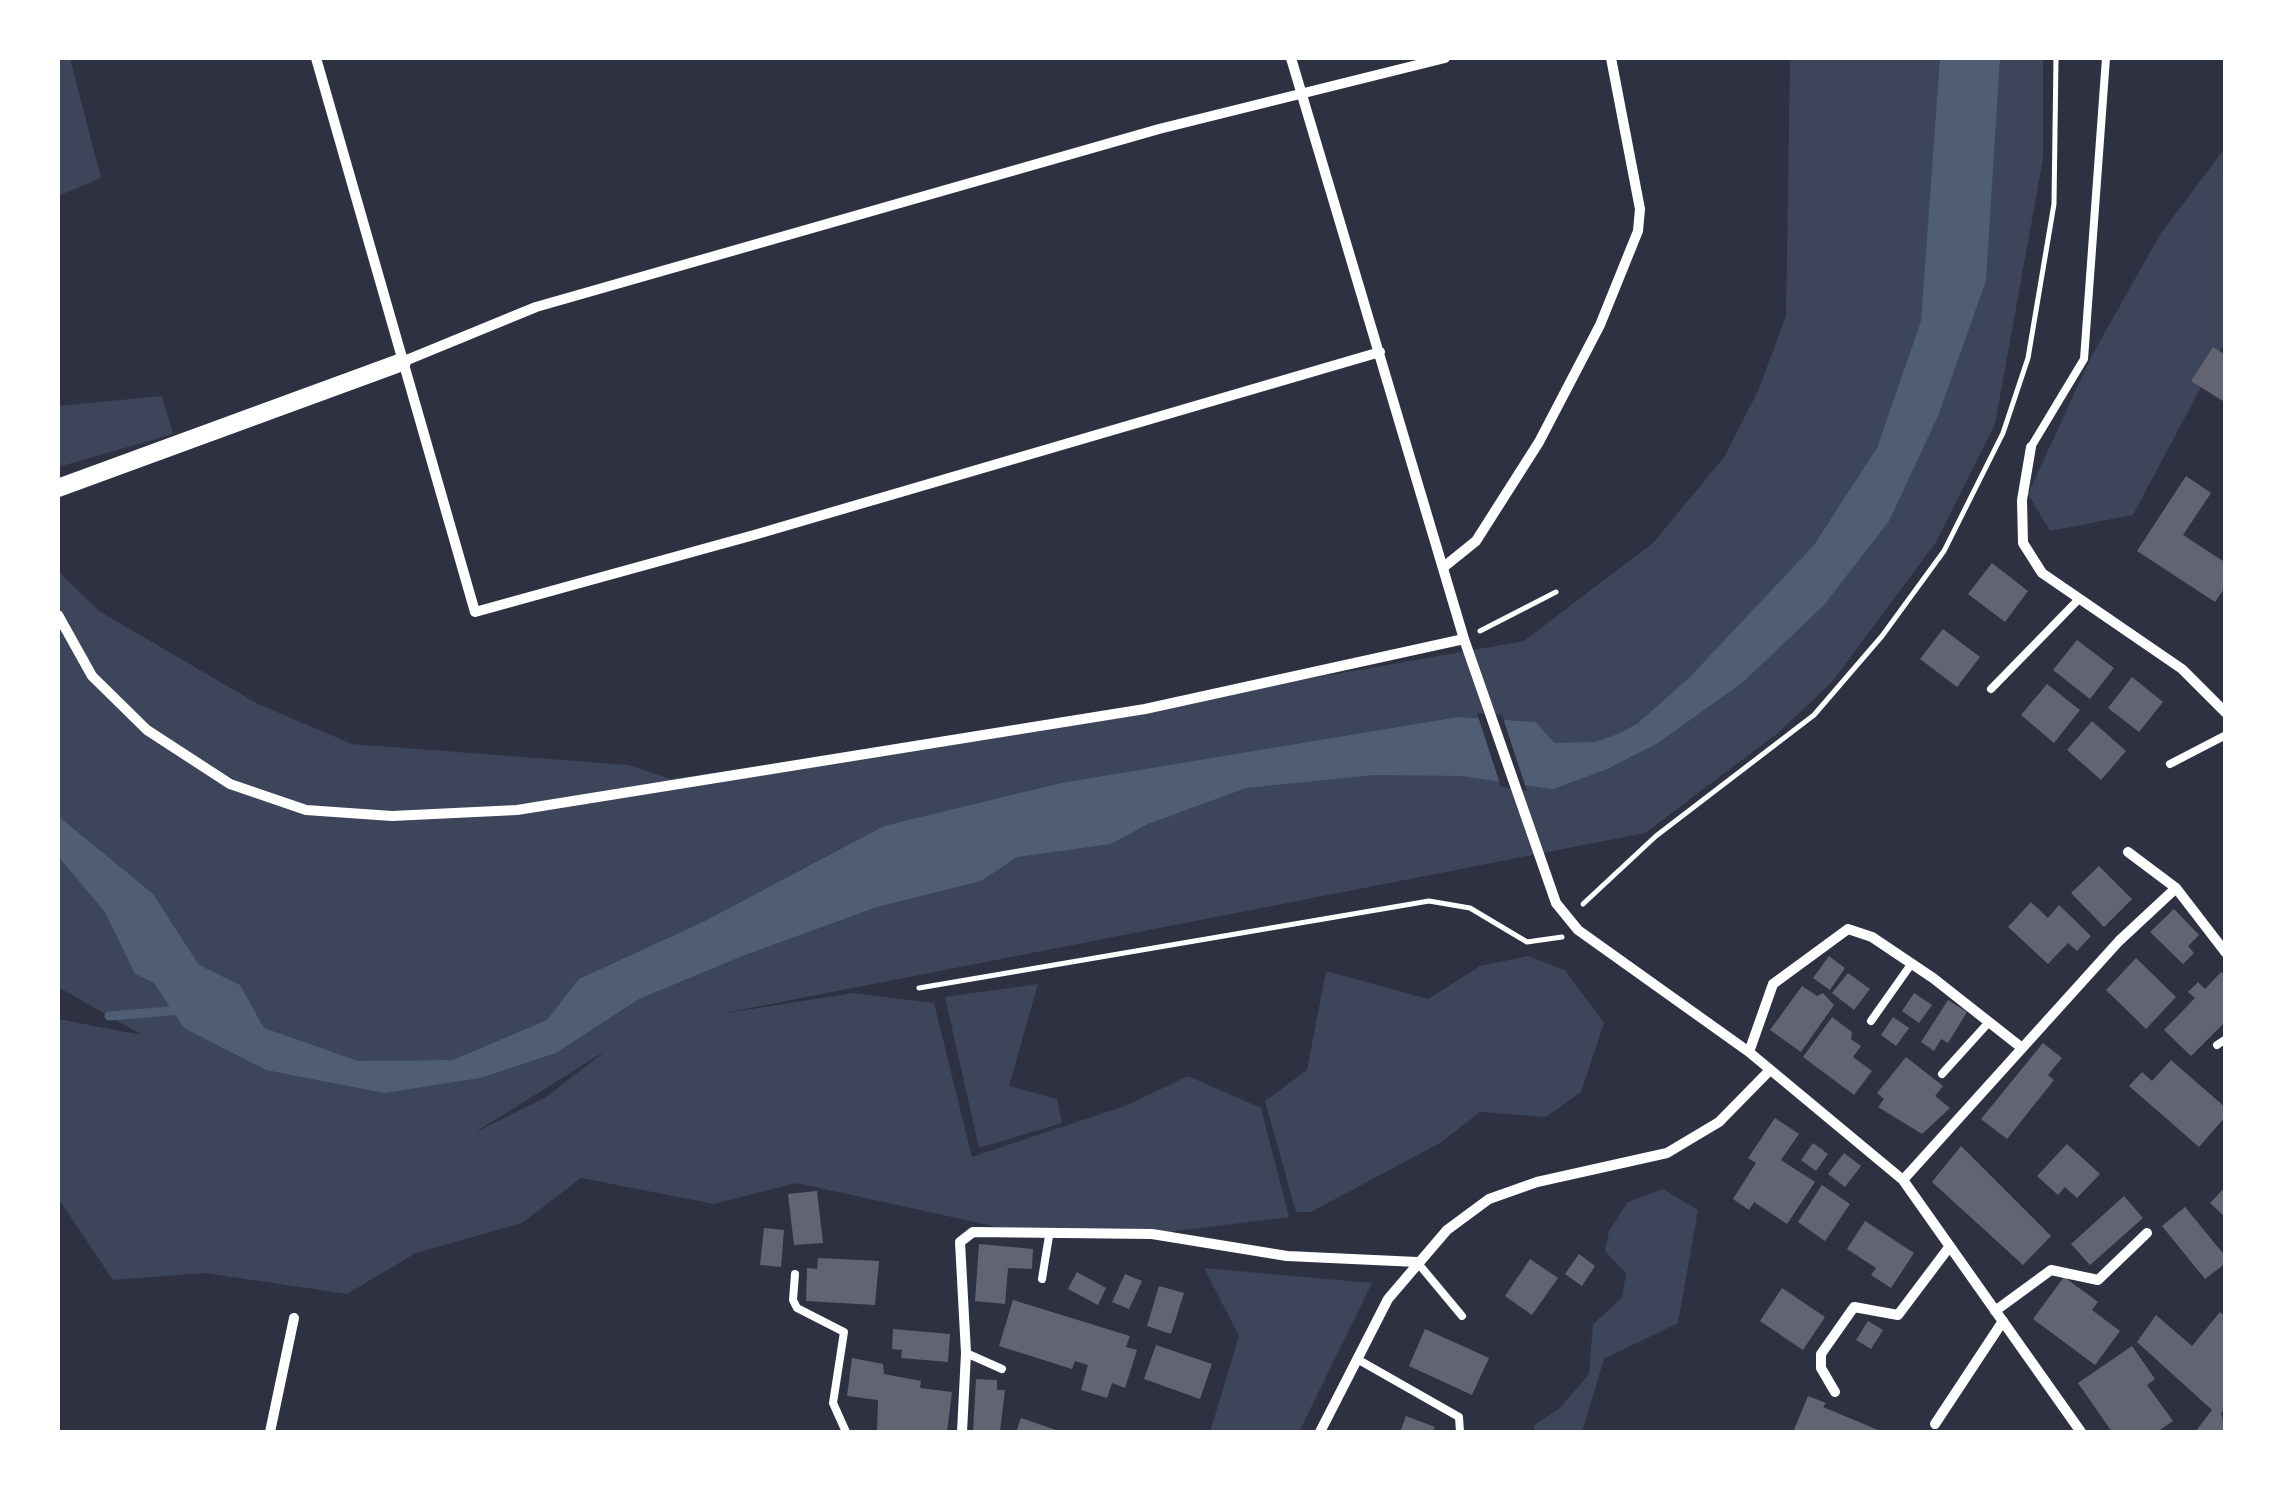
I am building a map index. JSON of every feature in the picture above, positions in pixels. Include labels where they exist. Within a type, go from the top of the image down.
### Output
[{"type":"street","points":[[316,58],[475,612],[754,535],[1380,352]]},
{"type":"street","points":[[1290,58],[1464,639],[1542,870],[1568,918],[1578,930],[1749,1052],[1903,1180],[2081,1432]]},
{"type":"street","points":[[58,488],[402,362],[536,307],[1159,130],[1445,58]]},
{"type":"street","points":[[1445,566],[1476,541],[1540,442],[1600,325],[1638,231],[1640,209],[1611,58]]},
{"type":"street","points":[[2031,447],[2022,500],[2023,544],[2042,573],[2182,669],[2226,713]]},
{"type":"street","points":[[58,615],[92,676],[148,730],[230,784],[306,810],[392,816],[517,810],[1145,709],[1464,639]]},
{"type":"street","points":[[2128,852],[2176,888],[2226,953]]},
{"type":"street","points":[[1903,1180],[2120,940],[2176,888]]},
{"type":"street","points":[[1749,1052],[1773,984],[1848,930],[1872,937],[1912,964],[2022,1048]]},
{"type":"street","points":[[1320,1432],[1388,1299],[1447,1230],[1489,1199],[1538,1182],[1667,1153],[1720,1122],[1768,1071]]},
{"type":"street","points":[[962,1432],[966,1353],[960,1242],[973,1232],[1049,1236],[1152,1234],[1287,1256],[1416,1262]]},
{"type":"street","points":[[1935,1424],[1999,1316],[2051,1270],[2098,1280],[2147,1234]]},
{"type":"street","points":[[1835,1392],[1821,1368],[1821,1354],[1854,1307],[1898,1315],[1950,1246]]},
{"type":"street","points":[[270,1432],[294,1318]]},
{"type":"lane","points":[[2031,447],[2084,358],[2106,58]]},
{"type":"lane","points":[[1991,689],[2078,600]]},
{"type":"lane","points":[[2170,764],[2226,735]]},
{"type":"lane","points":[[1871,1022],[1912,964]]},
{"type":"lane","points":[[1942,1074],[1989,1022]]},
{"type":"lane","points":[[2217,1045],[2226,1038]]},
{"type":"lane","points":[[1042,1279],[1049,1236]]},
{"type":"lane","points":[[1416,1262],[1462,1316]]},
{"type":"lane","points":[[795,1274],[793,1300],[797,1308],[844,1332],[833,1404],[846,1432]]},
{"type":"lane","points":[[966,1353],[1002,1369]]},
{"type":"lane","points":[[1358,1359],[1459,1416],[1460,1432]]},
{"type":"path","points":[[1568,918],[1656,836],[1814,715],[1872,648],[1944,551],[2003,433],[2028,358],[2054,204],[2056,58]]},
{"type":"path","points":[[1464,639],[1556,592]]},
{"type":"path","points":[[918,988],[1392,904],[1429,901],[1470,908],[1526,942],[1555,940],[1578,930]]},
{"type":"shaded area","points":[[58,58],[70,58],[101,178],[58,196]]},
{"type":"shaded area","points":[[1790,58],[2043,58],[2043,159],[1995,424],[1936,542],[1832,682],[1778,733],[1645,833],[720,1014],[853,993],[934,1003],[972,1157],[1125,1106],[1188,1076],[1261,1108],[1289,1217],[1152,1234],[1038,1236],[797,1183],[714,1204],[581,1178],[522,1223],[416,1253],[347,1294],[205,1273],[113,1280],[58,1198],[58,1019],[142,1035],[58,987],[58,571],[99,611],[258,704],[352,744],[628,765],[671,779],[1114,713],[1524,641],[1654,542],[1724,457],[1758,391],[1786,316]],"holes":[[[607,1050],[546,1097],[476,1132]]]},
{"type":"shaded area","points":[[1940,58],[2000,58],[1986,281],[1938,416],[1889,521],[1824,605],[1742,683],[1658,743],[1605,770],[1553,789],[1461,776],[1374,775],[1246,788],[1148,824],[1111,844],[1017,857],[981,881],[877,907],[745,955],[639,999],[556,1053],[480,1078],[384,1093],[266,1070],[184,1028],[154,983],[135,974],[105,912],[58,856],[58,816],[153,894],[199,965],[240,985],[264,1028],[358,1061],[453,1060],[547,1020],[579,979],[705,921],[884,826],[1061,783],[1459,717],[1536,722],[1554,743],[1595,742],[1618,734],[1637,724],[1690,677],[1814,545],[1877,448],[1921,321]]},
{"type":"shaded area","points":[[2225,148],[2225,342],[2133,515],[2050,531],[2028,494],[2091,357],[2161,233]]},
{"type":"shaded area","points":[[162,396],[173,434],[58,467],[58,406]]},
{"type":"shaded area","points":[[1528,956],[1565,970],[1604,1023],[1581,1092],[1546,1117],[1480,1112],[1440,1143],[1311,1212],[1296,1212],[1265,1101],[1307,1070],[1326,971],[1428,999],[1480,966]]},
{"type":"shaded area","points":[[1038,984],[1009,1086],[1057,1099],[1062,1123],[979,1148],[945,997]]},
{"type":"shaded area","points":[[1663,1189],[1698,1210],[1678,1323],[1604,1359],[1582,1432],[1536,1432],[1533,1426],[1560,1408],[1589,1374],[1593,1324],[1622,1298],[1626,1273],[1605,1251],[1609,1231],[1628,1202]]},
{"type":"shaded area","points":[[1204,1268],[1372,1283],[1299,1432],[1210,1432],[1239,1336]]},
{"type":"pier","points":[[1477,713],[1502,715],[1527,791],[1501,787]]},
{"type":"building","points":[[2213,347],[2226,355],[2226,403],[2191,381]]},
{"type":"building","points":[[2186,476],[2211,493],[2183,535],[2226,563],[2226,586],[2215,602],[2137,551]]},
{"type":"building","points":[[1992,563],[2028,591],[2005,622],[1968,594]]},
{"type":"building","points":[[1943,629],[1980,657],[1957,687],[1920,659]]},
{"type":"building","points":[[2077,640],[2114,668],[2090,699],[2053,670]]},
{"type":"building","points":[[2132,677],[2163,702],[2139,732],[2108,708]]},
{"type":"building","points":[[2047,684],[2080,710],[2054,743],[2021,715]]},
{"type":"building","points":[[2092,721],[2126,751],[2101,780],[2067,750]]},
{"type":"building","points":[[2099,866],[2132,899],[2104,927],[2071,893]]},
{"type":"building","points":[[2031,902],[2048,918],[2059,905],[2091,936],[2077,951],[2068,943],[2048,964],[2008,927]]},
{"type":"building","points":[[2174,909],[2199,935],[2188,946],[2194,953],[2183,964],[2150,932]]},
{"type":"building","points":[[1829,956],[1845,968],[1830,990],[1813,978]]},
{"type":"building","points":[[2136,958],[2176,997],[2146,1029],[2106,990]]},
{"type":"building","points":[[2221,972],[2226,976],[2226,1021],[2191,1056],[2164,1030],[2195,998],[2188,992],[2198,982],[2205,989]]},
{"type":"building","points":[[1848,973],[1870,989],[1854,1010],[1832,993]]},
{"type":"building","points":[[1802,986],[1817,996],[1823,993],[1834,1005],[1801,1052],[1770,1030]]},
{"type":"building","points":[[1914,993],[1932,1005],[1919,1023],[1902,1011]]},
{"type":"building","points":[[1948,1000],[1967,1012],[1948,1043],[1941,1039],[1934,1051],[1921,1042]]},
{"type":"building","points":[[1832,1017],[1852,1032],[1851,1039],[1861,1046],[1853,1057],[1872,1071],[1854,1095],[1803,1057]]},
{"type":"building","points":[[1893,1017],[1909,1028],[1896,1046],[1881,1035]]},
{"type":"building","points":[[2043,1043],[2062,1058],[2048,1075],[2054,1080],[2007,1139],[1981,1119]]},
{"type":"building","points":[[1906,1057],[1943,1086],[1935,1096],[1950,1108],[1922,1134],[1878,1107],[1884,1099],[1877,1093]]},
{"type":"building","points":[[2171,1060],[2226,1108],[2226,1116],[2199,1147],[2129,1086],[2142,1072],[2152,1081]]},
{"type":"building","points":[[1775,1118],[1799,1134],[1781,1160],[1815,1182],[1787,1224],[1754,1202],[1749,1210],[1733,1199],[1756,1163],[1748,1158]]},
{"type":"building","points":[[1813,1143],[1828,1154],[1816,1171],[1801,1160]]},
{"type":"building","points":[[2067,1144],[2100,1174],[2077,1198],[2065,1187],[2058,1195],[2037,1176]]},
{"type":"building","points":[[1961,1146],[2051,1236],[2023,1265],[1932,1182]]},
{"type":"building","points":[[1844,1153],[1861,1166],[1845,1187],[1828,1174]]},
{"type":"building","points":[[1822,1185],[1850,1204],[1825,1241],[1798,1222]]},
{"type":"building","points":[[2226,1186],[2226,1218],[2210,1203]]},
{"type":"building","points":[[817,1191],[823,1243],[794,1245],[788,1194]]},
{"type":"building","points":[[2124,1196],[2143,1218],[2090,1265],[2071,1244]]},
{"type":"building","points":[[2185,1207],[2226,1257],[2226,1263],[2205,1279],[2162,1226]]},
{"type":"building","points":[[1865,1221],[1914,1253],[1891,1288],[1871,1275],[1876,1268],[1847,1249]]},
{"type":"building","points":[[764,1228],[784,1230],[781,1267],[760,1265]]},
{"type":"building","points":[[979,1244],[1033,1249],[1032,1269],[1008,1268],[1005,1304],[975,1301]]},
{"type":"building","points":[[1579,1254],[1595,1266],[1582,1286],[1565,1274]]},
{"type":"building","points":[[818,1258],[879,1261],[875,1305],[806,1301],[807,1268],[817,1269]]},
{"type":"building","points":[[1530,1259],[1558,1278],[1532,1315],[1505,1296]]},
{"type":"building","points":[[1077,1272],[1106,1288],[1098,1305],[1068,1289]]},
{"type":"building","points":[[1125,1274],[1142,1281],[1129,1309],[1112,1302]]},
{"type":"building","points":[[2064,1277],[2098,1302],[2092,1310],[2120,1331],[2095,1365],[2033,1319]]},
{"type":"building","points":[[1159,1286],[1184,1293],[1171,1334],[1147,1326]]},
{"type":"building","points":[[1782,1288],[1825,1317],[1803,1350],[1760,1321]]},
{"type":"building","points":[[1013,1300],[1130,1336],[1126,1347],[1137,1350],[1125,1388],[1112,1383],[1107,1398],[1081,1390],[1088,1365],[1075,1361],[1072,1369],[999,1346]]},
{"type":"building","points":[[2220,1312],[2226,1317],[2226,1408],[2221,1413],[2226,1432],[2195,1432],[2212,1410],[2137,1342],[2156,1315],[2192,1346]]},
{"type":"building","points":[[1868,1321],[1883,1330],[1871,1349],[1856,1340]]},
{"type":"building","points":[[893,1329],[950,1334],[948,1362],[901,1358],[902,1350],[892,1349]]},
{"type":"building","points":[[1425,1329],[1489,1358],[1472,1395],[1409,1366]]},
{"type":"building","points":[[1156,1345],[1212,1364],[1200,1399],[1144,1379]]},
{"type":"building","points":[[2132,1346],[2155,1379],[2147,1385],[2173,1421],[2157,1432],[2112,1432],[2078,1383]]},
{"type":"building","points":[[852,1358],[883,1364],[884,1374],[921,1381],[920,1388],[952,1392],[947,1432],[877,1430],[878,1400],[847,1396]]},
{"type":"building","points":[[976,1379],[997,1380],[997,1390],[1005,1390],[1000,1432],[973,1432]]},
{"type":"building","points":[[1808,1396],[1826,1403],[1823,1407],[1883,1432],[1793,1432]]},
{"type":"building","points":[[1406,1416],[1435,1427],[1432,1432],[1400,1432]]},
{"type":"building","points":[[1021,1418],[1062,1432],[1016,1432]]},
{"type":"waterway","points":[[109,1016],[181,1010]]}]
